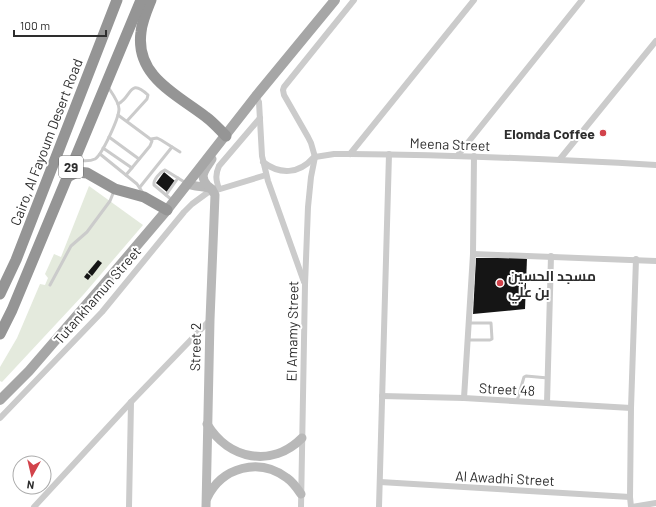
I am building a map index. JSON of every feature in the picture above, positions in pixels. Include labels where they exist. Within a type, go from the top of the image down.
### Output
[{"type":"highway","name":"Cairo, Al Fayoum Desert Road","points":[[0,294],[19,253],[117,0]]},
{"type":"highway","name":"29","points":[[0,334],[12,310],[141,0]]},
{"type":"highway","points":[[151,0],[142,24],[140,37],[143,56],[149,70],[158,82],[206,117],[226,136]]},
{"type":"highway","points":[[67,177],[77,172],[84,172],[115,189],[142,192],[169,202]]},
{"type":"main road","points":[[0,400],[29,371],[105,283],[169,202],[188,184],[256,96],[335,0]]},
{"type":"street","points":[[263,162],[276,170],[290,171],[297,170],[304,166],[310,162],[314,156],[311,143],[284,95],[283,90],[354,0]]},
{"type":"street","points":[[350,154],[474,0]]},
{"type":"street","points":[[458,155],[582,0]]},
{"type":"street","points":[[560,159],[656,41]]},
{"type":"street","points":[[256,96],[259,102],[262,156],[266,174],[305,285]]},
{"type":"street","points":[[215,189],[219,166],[260,118]]},
{"type":"street","name":"Street 2","points":[[206,504],[207,424],[215,189],[204,181],[203,178],[211,160],[212,153]]},
{"type":"street","name":"Meena Street","points":[[314,156],[334,154],[458,155],[656,165]]},
{"type":"street","points":[[379,507],[389,154]]},
{"type":"street","name":"El Amamy Street","points":[[301,507],[305,285],[308,208],[314,156]]},
{"type":"street","points":[[464,398],[472,254],[474,156]]},
{"type":"street","points":[[188,184],[191,186],[215,189],[266,174]]},
{"type":"street","name":"Tutankhamun Street","points":[[0,418],[102,312],[184,212],[202,196],[215,189]]},
{"type":"street","points":[[472,254],[636,259],[656,261]]},
{"type":"street","points":[[547,403],[551,256]]},
{"type":"street","points":[[636,259],[631,408],[630,497],[632,507],[656,503]]},
{"type":"street","points":[[34,507],[131,402],[210,320]]},
{"type":"street","name":"Street 48","points":[[382,396],[464,398],[631,408]]},
{"type":"street","points":[[129,507],[131,402]]},
{"type":"street","points":[[207,424],[222,443],[236,451],[251,456],[275,455],[290,449],[302,438]]},
{"type":"street","points":[[206,504],[210,492],[216,484],[231,473],[249,467],[270,469],[279,473],[288,478],[301,494]]},
{"type":"street","name":"Al Awadhi Street","points":[[380,482],[630,497]]},
{"type":"lane","points":[[74,160],[89,161],[95,159],[104,148],[109,137],[119,110],[118,104],[106,82]]},
{"type":"lane","points":[[118,104],[135,87],[139,88],[148,95],[148,99],[127,121]]},
{"type":"lane","points":[[118,115],[151,139],[158,138],[180,152]]},
{"type":"lane","points":[[109,137],[139,160]]},
{"type":"lane","points":[[126,175],[150,146],[151,139]]},
{"type":"lane","points":[[100,154],[126,175],[142,192],[172,147]]},
{"type":"lane","points":[[104,148],[132,168]]},
{"type":"lane","points":[[169,202],[162,190],[154,184],[154,180],[162,171],[166,170],[168,174],[188,184]]},
{"type":"lane","points":[[169,202],[178,178]]},
{"type":"lane","points":[[50,285],[70,248],[85,234],[110,201],[115,189]]},
{"type":"lane","points":[[468,340],[492,339],[491,323],[469,323]]},
{"type":"lane","points":[[517,401],[524,377],[548,378]]},
{"type":"shaded area","points":[[89,186],[143,225],[84,294],[2,382],[0,381],[0,367],[17,338],[40,284],[45,285],[48,278],[45,274],[54,254],[61,257]]},
{"type":"building","points":[[164,172],[175,181],[167,192],[156,183]]},
{"type":"building","name":"مسجد الحسين بن علي","points":[[476,258],[527,258],[525,309],[473,314]]},
{"type":"building","points":[[98,260],[102,263],[92,276],[88,272]]},
{"type":"building","points":[[87,273],[91,276],[88,280],[84,277]]},
{"type":"place","name":"Elomda Coffee","points":[[603,133]]},
{"type":"place","name":"مسجد الحسين بن علي","points":[[500,283]]}]
